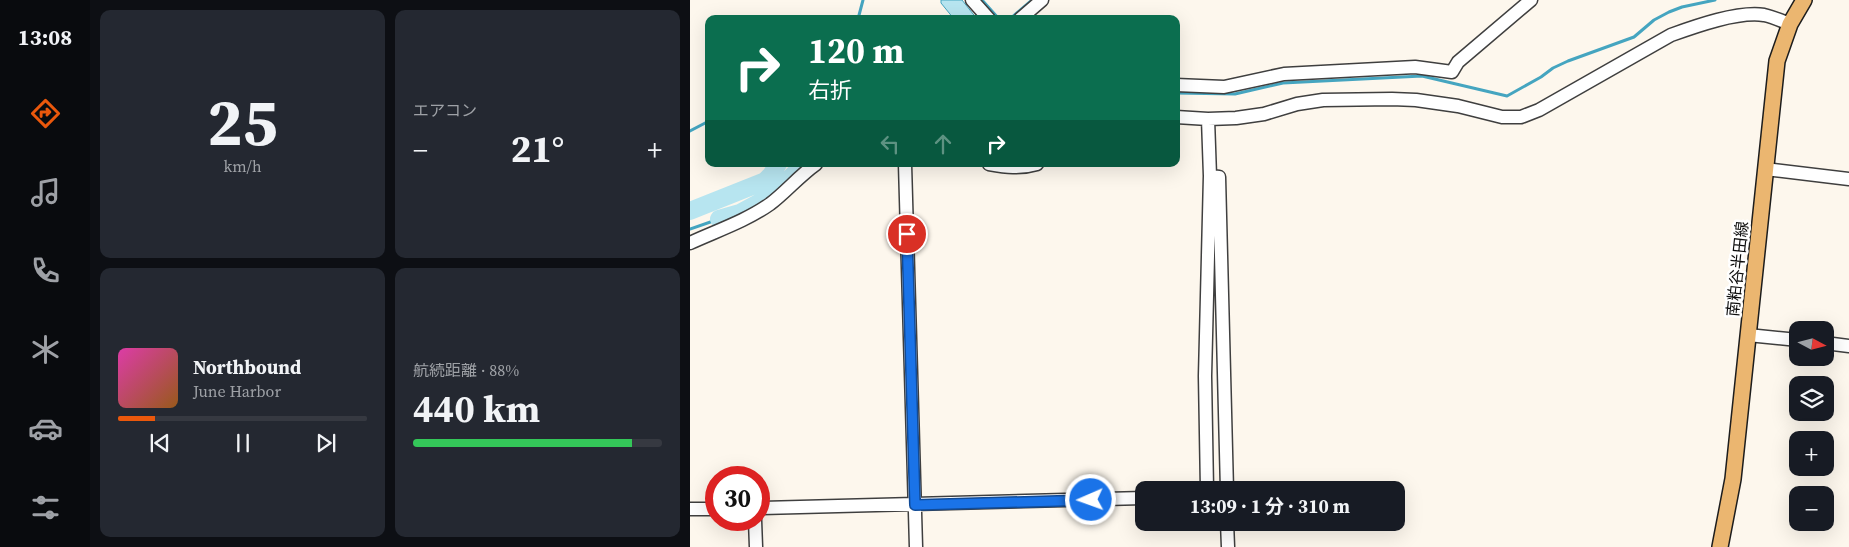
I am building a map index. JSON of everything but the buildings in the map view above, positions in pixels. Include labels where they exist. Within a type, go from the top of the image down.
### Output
[{"type":"main road","name":"南粕谷半田線","points":[[1720,547],[1733,479],[1778,61],[1790,24],[1804,0]]},
{"type":"street","points":[[972,0],[985,15]]},
{"type":"street","points":[[1025,15],[1042,0]]},
{"type":"street","points":[[1180,85],[1224,87],[1284,74],[1415,67],[1452,72],[1458,62],[1531,0]]},
{"type":"street","points":[[1180,118],[1208,119],[1264,114],[1297,104],[1323,100],[1392,99],[1416,100],[1458,106],[1502,117],[1521,117],[1539,110],[1671,35],[1693,27],[1746,16],[1763,15],[1790,24]]},
{"type":"street","points":[[1207,481],[1205,376],[1210,176],[1208,119]]},
{"type":"street","points":[[690,243],[758,212],[783,193],[795,179],[812,167]]},
{"type":"street","points":[[905,167],[916,547]]},
{"type":"street","points":[[1006,167],[1026,167]]},
{"type":"street","points":[[1765,170],[1849,179]]},
{"type":"street","points":[[1210,176],[1219,177],[1227,481]]},
{"type":"street","points":[[1748,335],[1789,339]]},
{"type":"street","points":[[1834,344],[1849,346]]},
{"type":"street","points":[[770,508],[1135,498]]},
{"type":"street","points":[[690,509],[705,509]]},
{"type":"street","points":[[755,531],[756,547]]},
{"type":"street","points":[[1227,531],[1228,547]]},
{"type":"water","points":[[941,0],[962,0],[974,15],[951,15],[941,3]]},
{"type":"waterway","points":[[859,15],[863,0]]},
{"type":"waterway","points":[[982,0],[995,15]]},
{"type":"waterway","points":[[1015,15],[1032,0]]},
{"type":"waterway","points":[[1180,93],[1235,94],[1283,83],[1422,76],[1507,96],[1568,61],[1634,37],[1654,20],[1669,12],[1682,7],[1715,0]]},
{"type":"waterway","points":[[690,131],[705,123]]},
{"type":"waterway","points":[[690,211],[765,181],[776,167]]},
{"type":"waterway","points":[[719,219],[740,213],[773,195],[801,167]]},
{"type":"waterway","points":[[690,229],[719,219]]},
{"type":"route","points":[[907,234],[915,505],[1091,500]]}]
